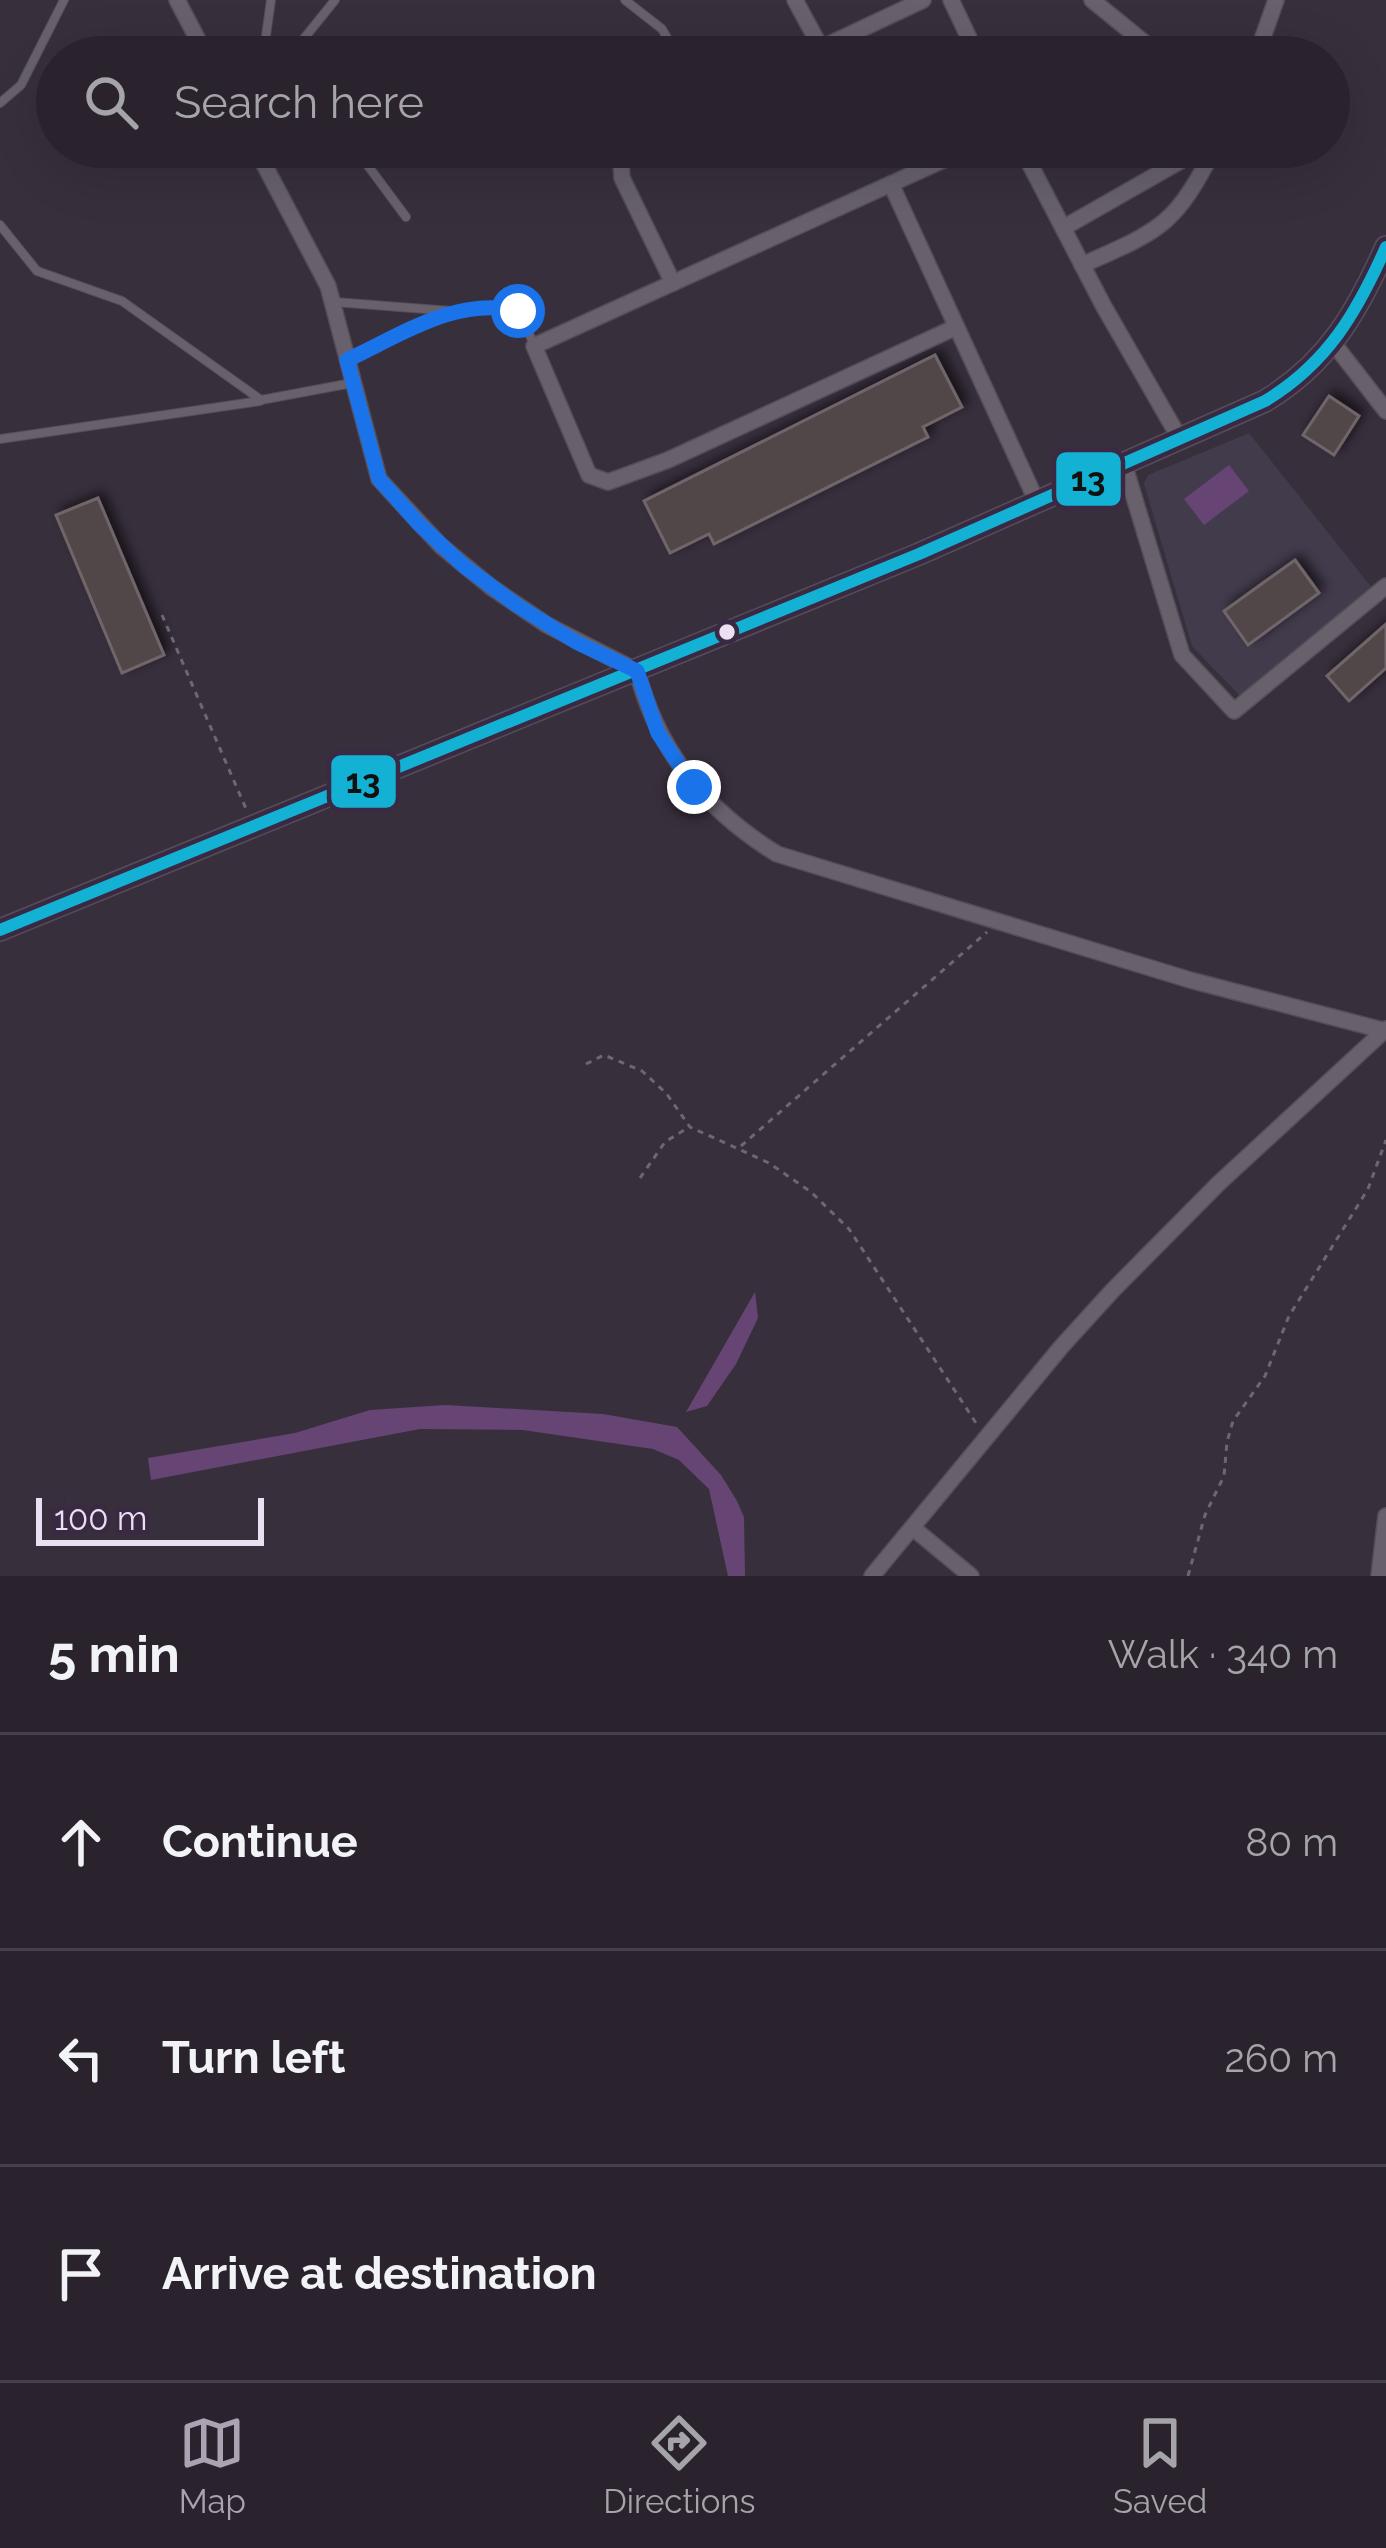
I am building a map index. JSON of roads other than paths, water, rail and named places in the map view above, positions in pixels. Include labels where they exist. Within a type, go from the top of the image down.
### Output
[{"type":"street","points":[[176,0],[196,36]]},
{"type":"street","points":[[795,0],[814,36]]},
{"type":"street","points":[[846,36],[922,0]]},
{"type":"street","points":[[951,0],[968,36]]},
{"type":"street","points":[[1092,0],[1136,36]]},
{"type":"street","points":[[1263,36],[1276,0]]},
{"type":"street","points":[[266,168],[328,286],[379,479],[464,566],[576,642],[637,671],[650,712],[681,770],[709,802],[759,843],[777,854],[1190,980],[1386,1031]]},
{"type":"street","points":[[621,168],[673,283]]},
{"type":"street","points":[[926,168],[534,346],[589,475],[608,482],[668,460],[956,327]]},
{"type":"street","points":[[1032,168],[1180,439]]},
{"type":"street","points":[[1063,228],[1168,168]]},
{"type":"street","points":[[1082,265],[1167,221],[1190,196],[1204,168]]},
{"type":"street","points":[[891,184],[1036,502]]},
{"type":"street","points":[[0,930],[637,671],[1124,464],[1284,390],[1334,344],[1359,305],[1386,247]]},
{"type":"street","points":[[1334,344],[1386,411]]},
{"type":"street","points":[[1124,464],[1181,655],[1234,711],[1386,586]]},
{"type":"street","points":[[872,1576],[1062,1346],[1273,1131],[1386,1031]]},
{"type":"street","points":[[1379,1576],[1386,1516]]},
{"type":"street","points":[[913,1528],[971,1576]]},
{"type":"lane","points":[[46,36],[64,0]]},
{"type":"lane","points":[[266,36],[271,0]]},
{"type":"lane","points":[[307,36],[335,0]]},
{"type":"lane","points":[[625,0],[666,36]]},
{"type":"lane","points":[[0,104],[21,85],[36,55]]},
{"type":"lane","points":[[369,168],[406,218]]},
{"type":"lane","points":[[0,225],[37,271],[122,301],[261,400]]},
{"type":"lane","points":[[332,302],[453,311],[493,305],[518,311],[534,346]]},
{"type":"lane","points":[[347,360],[453,311]]},
{"type":"lane","points":[[0,439],[353,382]]}]
